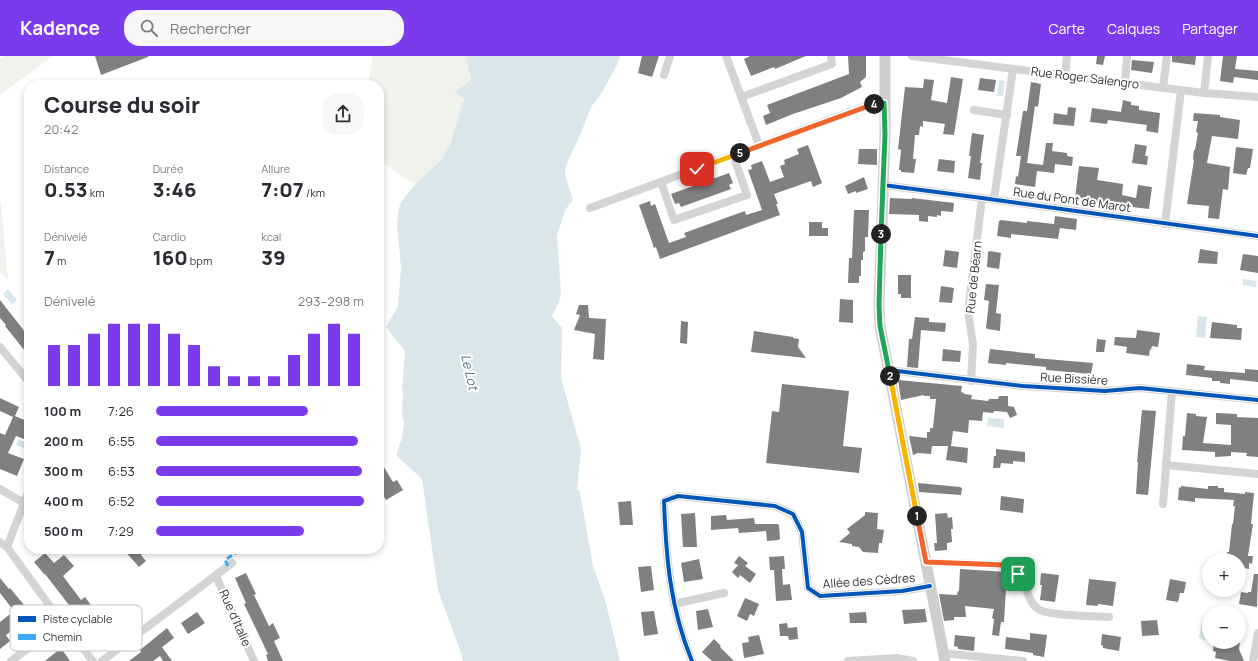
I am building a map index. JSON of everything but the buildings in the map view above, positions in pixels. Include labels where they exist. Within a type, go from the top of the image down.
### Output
[{"type":"main road","points":[[885,56],[879,305],[880,326],[944,657]]},
{"type":"street","points":[[664,75],[670,56]]},
{"type":"street","points":[[726,56],[759,146]]},
{"type":"street","points":[[742,97],[832,64],[831,56]]},
{"type":"street","name":"Rue Roger Salengro","points":[[912,56],[1204,93],[1258,97]]},
{"type":"street","points":[[1065,76],[1067,56]]},
{"type":"street","points":[[1125,83],[1127,56]]},
{"type":"street","points":[[1163,88],[1167,56]]},
{"type":"street","points":[[1204,93],[1208,56]]},
{"type":"street","points":[[994,199],[1013,70]]},
{"type":"street","points":[[1165,224],[1181,90]]},
{"type":"street","points":[[590,208],[869,105],[884,103]]},
{"type":"street","points":[[974,110],[1007,115]]},
{"type":"street","points":[[661,182],[674,220],[747,195],[733,155]]},
{"type":"street","name":"Rue du Pont de Marot","points":[[883,185],[1258,236]]},
{"type":"street","name":"Rue de Béarn","points":[[971,380],[973,344],[968,312],[982,198]]},
{"type":"street","points":[[0,347],[24,376]]},
{"type":"street","name":"Rue Bissière","points":[[889,372],[897,371],[1024,386],[1098,391],[1140,388],[1258,400]]},
{"type":"street","points":[[1163,504],[1172,391]]},
{"type":"street","points":[[1166,465],[1258,474]]},
{"type":"street","points":[[0,489],[24,503],[3,545],[48,605]]},
{"type":"street","name":"Allée des Cèdres","points":[[674,604],[671,592],[664,501],[678,496],[775,506],[792,514],[802,532],[808,588],[820,596],[902,591],[930,586]]},
{"type":"street","points":[[926,562],[1011,567],[1022,580],[1034,606],[1039,610],[1050,613],[1109,617]]},
{"type":"street","points":[[142,631],[232,563]]},
{"type":"street","name":"Rue d'Italie","points":[[216,576],[254,661]]},
{"type":"street","points":[[692,661],[685,645],[674,604],[724,593]]},
{"type":"street","points":[[1253,661],[1258,633]]},
{"type":"street","points":[[11,661],[24,651]]},
{"type":"street","points":[[85,651],[93,661]]},
{"type":"street","points":[[102,661],[115,651]]},
{"type":"street","points":[[944,657],[1023,661]]},
{"type":"street","points":[[848,661],[897,658],[913,661]]},
{"type":"shaded area","points":[[5,56],[53,56],[0,95],[0,59]]},
{"type":"shaded area","points":[[373,56],[466,56],[471,80],[455,93],[464,98],[450,145],[441,160],[415,185],[384,165],[384,80],[369,80]]},
{"type":"shaded area","points":[[0,202],[1,203],[8,280],[0,271]]},
{"type":"water","name":"Le Lot","points":[[466,56],[620,56],[617,65],[600,96],[591,107],[565,170],[573,200],[565,210],[557,236],[561,293],[559,302],[552,316],[562,328],[561,378],[581,449],[577,490],[579,490],[580,493],[593,566],[605,600],[620,661],[463,661],[438,590],[422,479],[397,456],[404,423],[402,415],[402,388],[405,351],[386,327],[398,306],[401,268],[397,224],[399,208],[401,202],[415,185],[441,160],[450,145],[464,98],[454,93],[471,80]]},
{"type":"water","points":[[999,80],[1005,81],[1003,96],[997,96]]},
{"type":"water","points":[[1243,279],[1257,281],[1256,287],[1243,285]]},
{"type":"water","points":[[8,289],[17,300],[12,304],[3,294]]},
{"type":"water","points":[[1198,316],[1207,317],[1205,338],[1196,337]]},
{"type":"water","points":[[988,418],[1004,419],[1004,428],[987,426]]},
{"type":"water","points":[[18,439],[24,442],[24,448],[16,445]]},
{"type":"water","points":[[1202,622],[1202,639],[1199,638]]},
{"type":"marked path","points":[[228,566],[225,560],[234,554]]},
{"type":"cycle path","points":[[883,185],[1258,236]]},
{"type":"cycle path","points":[[889,372],[897,371],[1023,386],[1105,391],[1140,388],[1258,400]]},
{"type":"cycle path","points":[[692,661],[674,602],[670,582],[666,542],[664,501],[678,496],[775,506],[793,514],[802,532],[808,588],[820,596],[902,591],[930,586]]},
{"type":"route","points":[[697,169],[869,105],[884,103],[885,134],[879,305],[880,326],[926,562],[934,561],[1004,565],[1011,567],[1018,574]]}]
